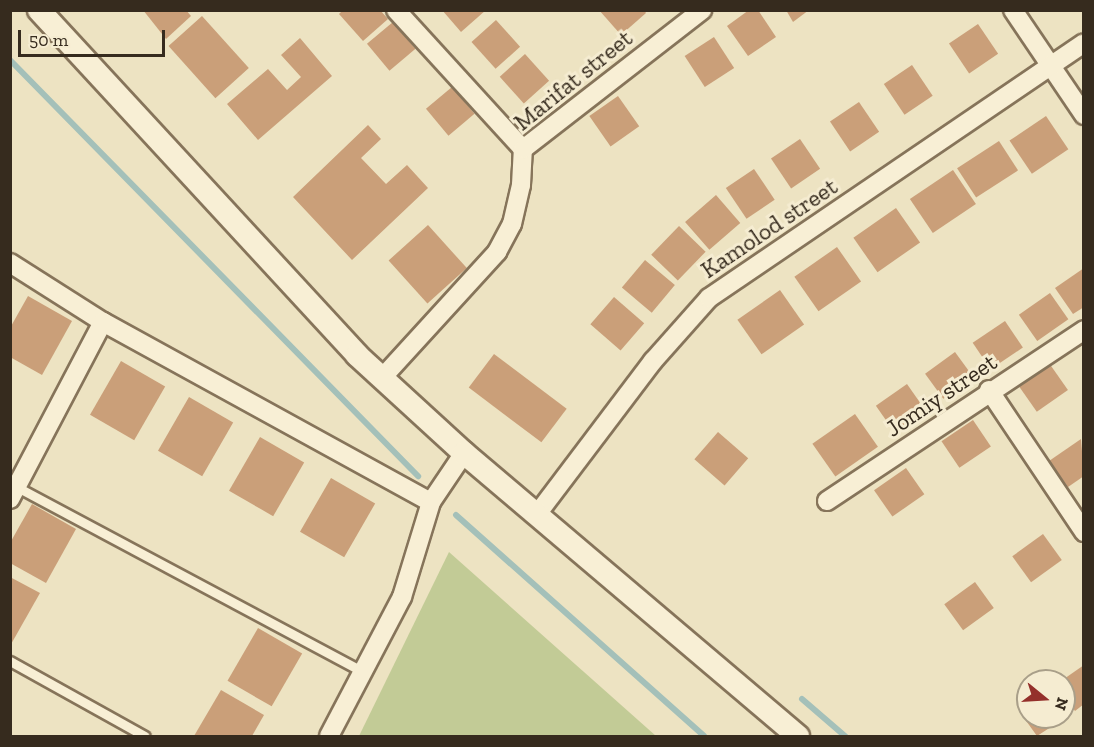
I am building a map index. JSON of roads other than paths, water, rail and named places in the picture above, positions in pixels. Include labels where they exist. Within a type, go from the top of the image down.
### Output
[{"type":"street","points":[[39,10],[382,378],[464,453],[538,513],[798,736]]},
{"type":"street","points":[[396,10],[523,149]]},
{"type":"street","name":"Marifat street","points":[[382,378],[497,252],[512,224],[521,185],[523,149],[677,17],[702,10]]},
{"type":"street","points":[[1013,10],[1083,115]]},
{"type":"street","name":"Kamolod street","points":[[538,513],[653,361],[709,298],[1083,43]]},
{"type":"street","points":[[10,263],[104,322],[431,502]]},
{"type":"street","points":[[14,493],[104,322]]},
{"type":"street","name":"Jomiy street","points":[[827,501],[989,390],[1083,330]]},
{"type":"street","points":[[989,390],[1083,532]]},
{"type":"street","points":[[329,736],[402,597],[431,502],[464,453]]},
{"type":"lane","points":[[14,493],[363,672]]},
{"type":"lane","points":[[10,661],[146,736]]},
{"type":"waterway","points":[[10,60],[418,476]]},
{"type":"waterway","points":[[456,515],[704,736]]},
{"type":"waterway","points":[[802,699],[845,736]]}]
